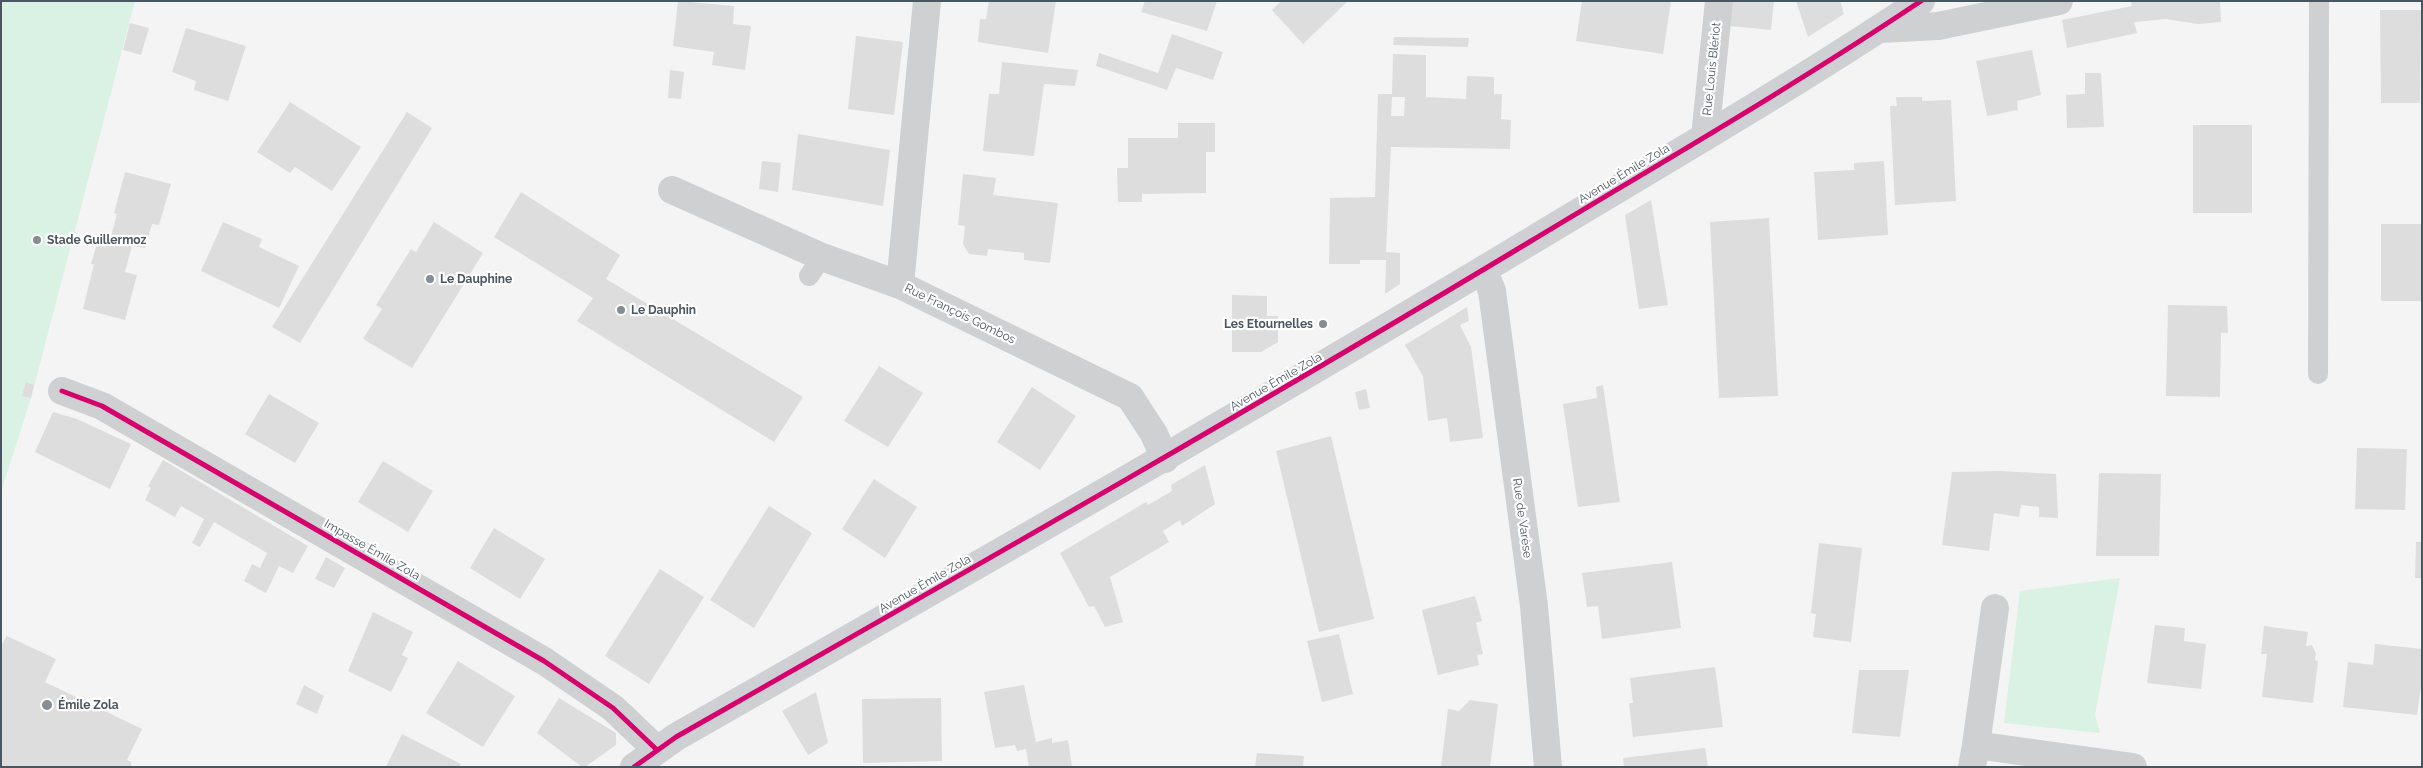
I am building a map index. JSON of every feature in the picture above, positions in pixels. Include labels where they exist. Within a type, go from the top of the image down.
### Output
[{"type":"main road","name":"Avenue Émile Zola","points":[[634,767],[656,749],[1165,459],[1484,271],[1880,29],[1921,1]]},
{"type":"street","name":"Rue François Gombos","points":[[927,1],[900,285],[1130,397],[1154,434],[1165,459]]},
{"type":"street","name":"Rue Louis Blériot","points":[[1705,137],[1720,1]]},
{"type":"street","points":[[1880,29],[1938,26],[2013,6],[2058,1]]},
{"type":"street","points":[[672,190],[815,266],[900,285]]},
{"type":"street","name":"Rue de Varèse","points":[[1484,271],[1492,291],[1534,606],[1548,767]]},
{"type":"street","name":"Impasse Émile Zola","points":[[62,391],[102,406],[544,661],[613,708],[656,749]]},
{"type":"street","points":[[1996,608],[1974,756],[2133,767]]},
{"type":"lane","points":[[2318,374],[2319,1]]},
{"type":"green space","name":"Stade Guillermoz","points":[[1,1],[135,1],[31,398],[1,492]]},
{"type":"green space","points":[[2120,578],[2095,715],[2100,733],[2004,723],[2020,591]]},
{"type":"building","points":[[678,1],[734,6],[733,24],[751,26],[745,70],[712,65],[714,52],[673,46]]},
{"type":"building","points":[[989,1],[1056,1],[1048,53],[978,42],[980,19],[986,19]]},
{"type":"building","points":[[1145,1],[1217,1],[1207,31],[1141,12]]},
{"type":"building","points":[[1281,1],[1348,1],[1303,44],[1272,10]]},
{"type":"building","points":[[1582,1],[1671,1],[1663,54],[1576,41]]},
{"type":"building","points":[[1733,1],[1774,1],[1771,30],[1730,26]]},
{"type":"building","points":[[1796,1],[1840,1],[1844,14],[1808,37]]},
{"type":"building","points":[[2131,1],[2220,1],[2221,22],[2198,24],[2166,19],[2134,22],[2137,33],[2067,48],[2062,20],[2132,6]]},
{"type":"building","points":[[2380,10],[2421,10],[2420,103],[2381,103]]},
{"type":"building","points":[[130,23],[149,28],[141,55],[123,50]]},
{"type":"building","points":[[186,28],[246,46],[228,101],[194,90],[196,81],[172,72]]},
{"type":"building","points":[[1172,34],[1223,52],[1213,80],[1176,68],[1167,90],[1096,66],[1099,53],[1158,73]]},
{"type":"building","points":[[856,36],[903,42],[894,115],[848,109]]},
{"type":"building","points":[[1394,37],[1469,38],[1468,47],[1393,45]]},
{"type":"building","points":[[2032,50],[2041,95],[2017,101],[2018,110],[1987,116],[1976,61]]},
{"type":"building","points":[[1393,54],[1426,55],[1426,97],[1466,99],[1467,76],[1494,77],[1494,94],[1502,94],[1501,119],[1511,120],[1510,149],[1391,147],[1386,252],[1400,253],[1400,284],[1385,294],[1386,260],[1360,260],[1360,264],[1329,264],[1330,198],[1375,197],[1378,94],[1392,94]],"holes":[[[1392,97],[1405,97],[1404,116],[1391,116]]]},
{"type":"building","points":[[1002,62],[1078,70],[1075,86],[1044,84],[1034,156],[983,151],[989,94],[999,94]]},
{"type":"building","points":[[670,70],[684,72],[681,99],[668,98]]},
{"type":"building","points":[[2085,73],[2101,73],[2104,127],[2067,128],[2066,95],[2085,94]]},
{"type":"building","points":[[1896,97],[1922,97],[1922,101],[1951,100],[1956,201],[1895,205],[1890,106],[1897,106]]},
{"type":"building","points":[[290,102],[361,147],[332,191],[295,167],[290,173],[257,152]]},
{"type":"building","points":[[407,112],[432,128],[300,343],[272,327]]},
{"type":"building","points":[[1178,123],[1215,123],[1215,152],[1206,152],[1206,193],[1142,194],[1142,202],[1118,202],[1117,168],[1128,168],[1128,138],[1178,138]]},
{"type":"building","points":[[2193,125],[2252,125],[2252,213],[2193,213]]},
{"type":"building","points":[[798,134],[890,150],[883,206],[792,190]]},
{"type":"building","points":[[762,161],[781,163],[778,192],[759,189]]},
{"type":"building","points":[[1884,161],[1888,235],[1818,240],[1814,172],[1854,170],[1854,163]]},
{"type":"building","points":[[125,172],[171,184],[159,225],[152,224],[145,248],[132,246],[125,272],[137,275],[125,320],[83,309],[94,264],[91,264],[99,237],[110,240],[117,214],[114,213]]},
{"type":"building","points":[[963,174],[996,178],[993,195],[1058,203],[1050,263],[1024,260],[1024,253],[988,249],[987,256],[969,254],[963,244],[965,226],[958,225]]},
{"type":"building","name":"Le Dauphin","points":[[521,192],[620,255],[606,279],[803,397],[774,442],[577,321],[593,298],[494,237]]},
{"type":"building","points":[[1651,200],[1668,305],[1639,309],[1625,215]]},
{"type":"building","points":[[1769,218],[1778,396],[1719,398],[1710,222]]},
{"type":"building","points":[[223,222],[262,239],[259,247],[299,266],[279,308],[201,271]]},
{"type":"building","name":"Le Dauphine","points":[[434,222],[483,253],[412,368],[363,339],[382,309],[376,305],[411,249],[416,252]]},
{"type":"building","points":[[2381,224],[2422,224],[2422,301],[2381,301]]},
{"type":"building","points":[[1232,295],[1267,296],[1267,316],[1278,316],[1278,342],[1261,352],[1232,352]]},
{"type":"building","points":[[2168,305],[2227,306],[2228,333],[2221,333],[2220,397],[2166,396]]},
{"type":"building","points":[[1467,307],[1469,321],[1460,325],[1471,347],[1483,438],[1450,442],[1447,418],[1428,421],[1423,376],[1405,345]]},
{"type":"building","points":[[879,366],[923,393],[888,447],[844,421]]},
{"type":"building","points":[[26,382],[34,385],[31,398],[22,396]]},
{"type":"building","points":[[1603,385],[1620,502],[1578,507],[1563,404],[1597,398],[1596,387]]},
{"type":"building","points":[[1032,387],[1076,416],[1040,470],[997,442]]},
{"type":"building","points":[[1366,389],[1370,408],[1359,410],[1355,392]]},
{"type":"building","points":[[269,394],[319,423],[295,463],[245,434]]},
{"type":"building","points":[[53,412],[77,419],[131,444],[110,489],[35,452]]},
{"type":"building","points":[[1331,436],[1374,619],[1319,632],[1276,451]]},
{"type":"building","points":[[2357,448],[2407,449],[2405,510],[2355,509]]},
{"type":"building","points":[[163,460],[308,546],[293,573],[279,566],[266,593],[244,581],[252,564],[260,568],[267,553],[214,522],[200,547],[192,543],[204,519],[181,506],[175,517],[145,500],[151,488],[148,486]]},
{"type":"building","points":[[383,461],[433,491],[408,532],[358,502]]},
{"type":"building","points":[[1205,465],[1215,504],[1182,526],[1180,520],[1163,531],[1169,542],[1110,577],[1123,622],[1105,627],[1094,606],[1089,607],[1060,553],[1146,502],[1148,505],[1172,491],[1171,485]]},
{"type":"building","points":[[2000,471],[2056,474],[2058,518],[2039,517],[2039,507],[2021,505],[2019,517],[1994,513],[1989,551],[1942,545],[1952,472]]},
{"type":"building","points":[[2099,473],[2161,474],[2159,556],[2096,556]]},
{"type":"building","points":[[874,479],[917,507],[885,558],[842,529]]},
{"type":"building","points":[[769,506],[812,533],[754,628],[710,600]]},
{"type":"building","points":[[494,528],[545,559],[520,599],[470,568]]},
{"type":"building","points":[[2416,542],[2422,542],[2422,578],[2415,578]]},
{"type":"building","points":[[1819,543],[1862,548],[1851,642],[1813,637],[1816,614],[1811,613]]},
{"type":"building","points":[[326,557],[345,568],[334,588],[315,579]]},
{"type":"building","points":[[1672,562],[1681,628],[1602,639],[1598,606],[1587,607],[1582,573]]},
{"type":"building","points":[[660,569],[704,597],[649,684],[605,656]]},
{"type":"building","points":[[1475,596],[1482,621],[1476,623],[1483,654],[1477,655],[1479,665],[1438,675],[1422,610]]},
{"type":"building","points":[[373,612],[413,632],[402,655],[408,658],[391,692],[348,671]]},
{"type":"building","points":[[2155,625],[2185,628],[2184,641],[2206,644],[2201,689],[2147,683]]},
{"type":"building","points":[[2264,626],[2308,632],[2306,646],[2312,645],[2316,654],[2315,660],[2318,661],[2313,703],[2262,697],[2267,654],[2261,654]]},
{"type":"building","points":[[1339,634],[1353,694],[1322,702],[1307,641]]},
{"type":"building","name":"Émile Zola","points":[[7,636],[56,659],[45,682],[142,729],[127,760],[131,762],[131,767],[1,767],[1,646]]},
{"type":"building","points":[[2375,644],[2422,649],[2422,679],[2417,715],[2343,707],[2348,662],[2373,665]]},
{"type":"building","points":[[458,661],[515,696],[483,747],[426,713]]},
{"type":"building","points":[[1715,667],[1723,727],[1633,737],[1629,703],[1633,703],[1630,678]]},
{"type":"building","points":[[1859,670],[1909,670],[1900,737],[1852,733]]},
{"type":"building","points":[[304,685],[324,696],[317,714],[296,704]]},
{"type":"building","points":[[1024,685],[1036,742],[1052,738],[1052,743],[1068,740],[1072,767],[1029,767],[1026,749],[1017,751],[1015,745],[995,748],[984,692]]},
{"type":"building","points":[[816,692],[828,743],[808,755],[782,711]]},
{"type":"building","points":[[559,698],[616,733],[616,745],[585,767],[582,767],[537,733]]},
{"type":"building","points":[[941,698],[942,761],[863,763],[862,699]]},
{"type":"building","points":[[1470,700],[1498,704],[1490,767],[1441,767],[1448,709],[1459,711]]},
{"type":"building","points":[[402,734],[461,764],[459,767],[386,767]]},
{"type":"building","points":[[1705,748],[1708,767],[1624,767],[1623,758]]},
{"type":"building","points":[[1257,753],[1304,756],[1303,767],[1255,767]]},
{"type":"cycle path","points":[[634,767],[676,737],[1105,492],[1425,304],[1678,153],[1921,1]]},
{"type":"cycle path","points":[[62,391],[102,406],[544,661],[613,708],[656,749]]},
{"type":"place","name":"Stade Guillermoz","points":[[37,240]]},
{"type":"place","name":"Le Dauphine","points":[[430,279]]},
{"type":"place","name":"Le Dauphin","points":[[621,310]]},
{"type":"place","name":"Les Etournelles","points":[[1323,324]]},
{"type":"place","name":"Émile Zola","points":[[47,705]]}]
